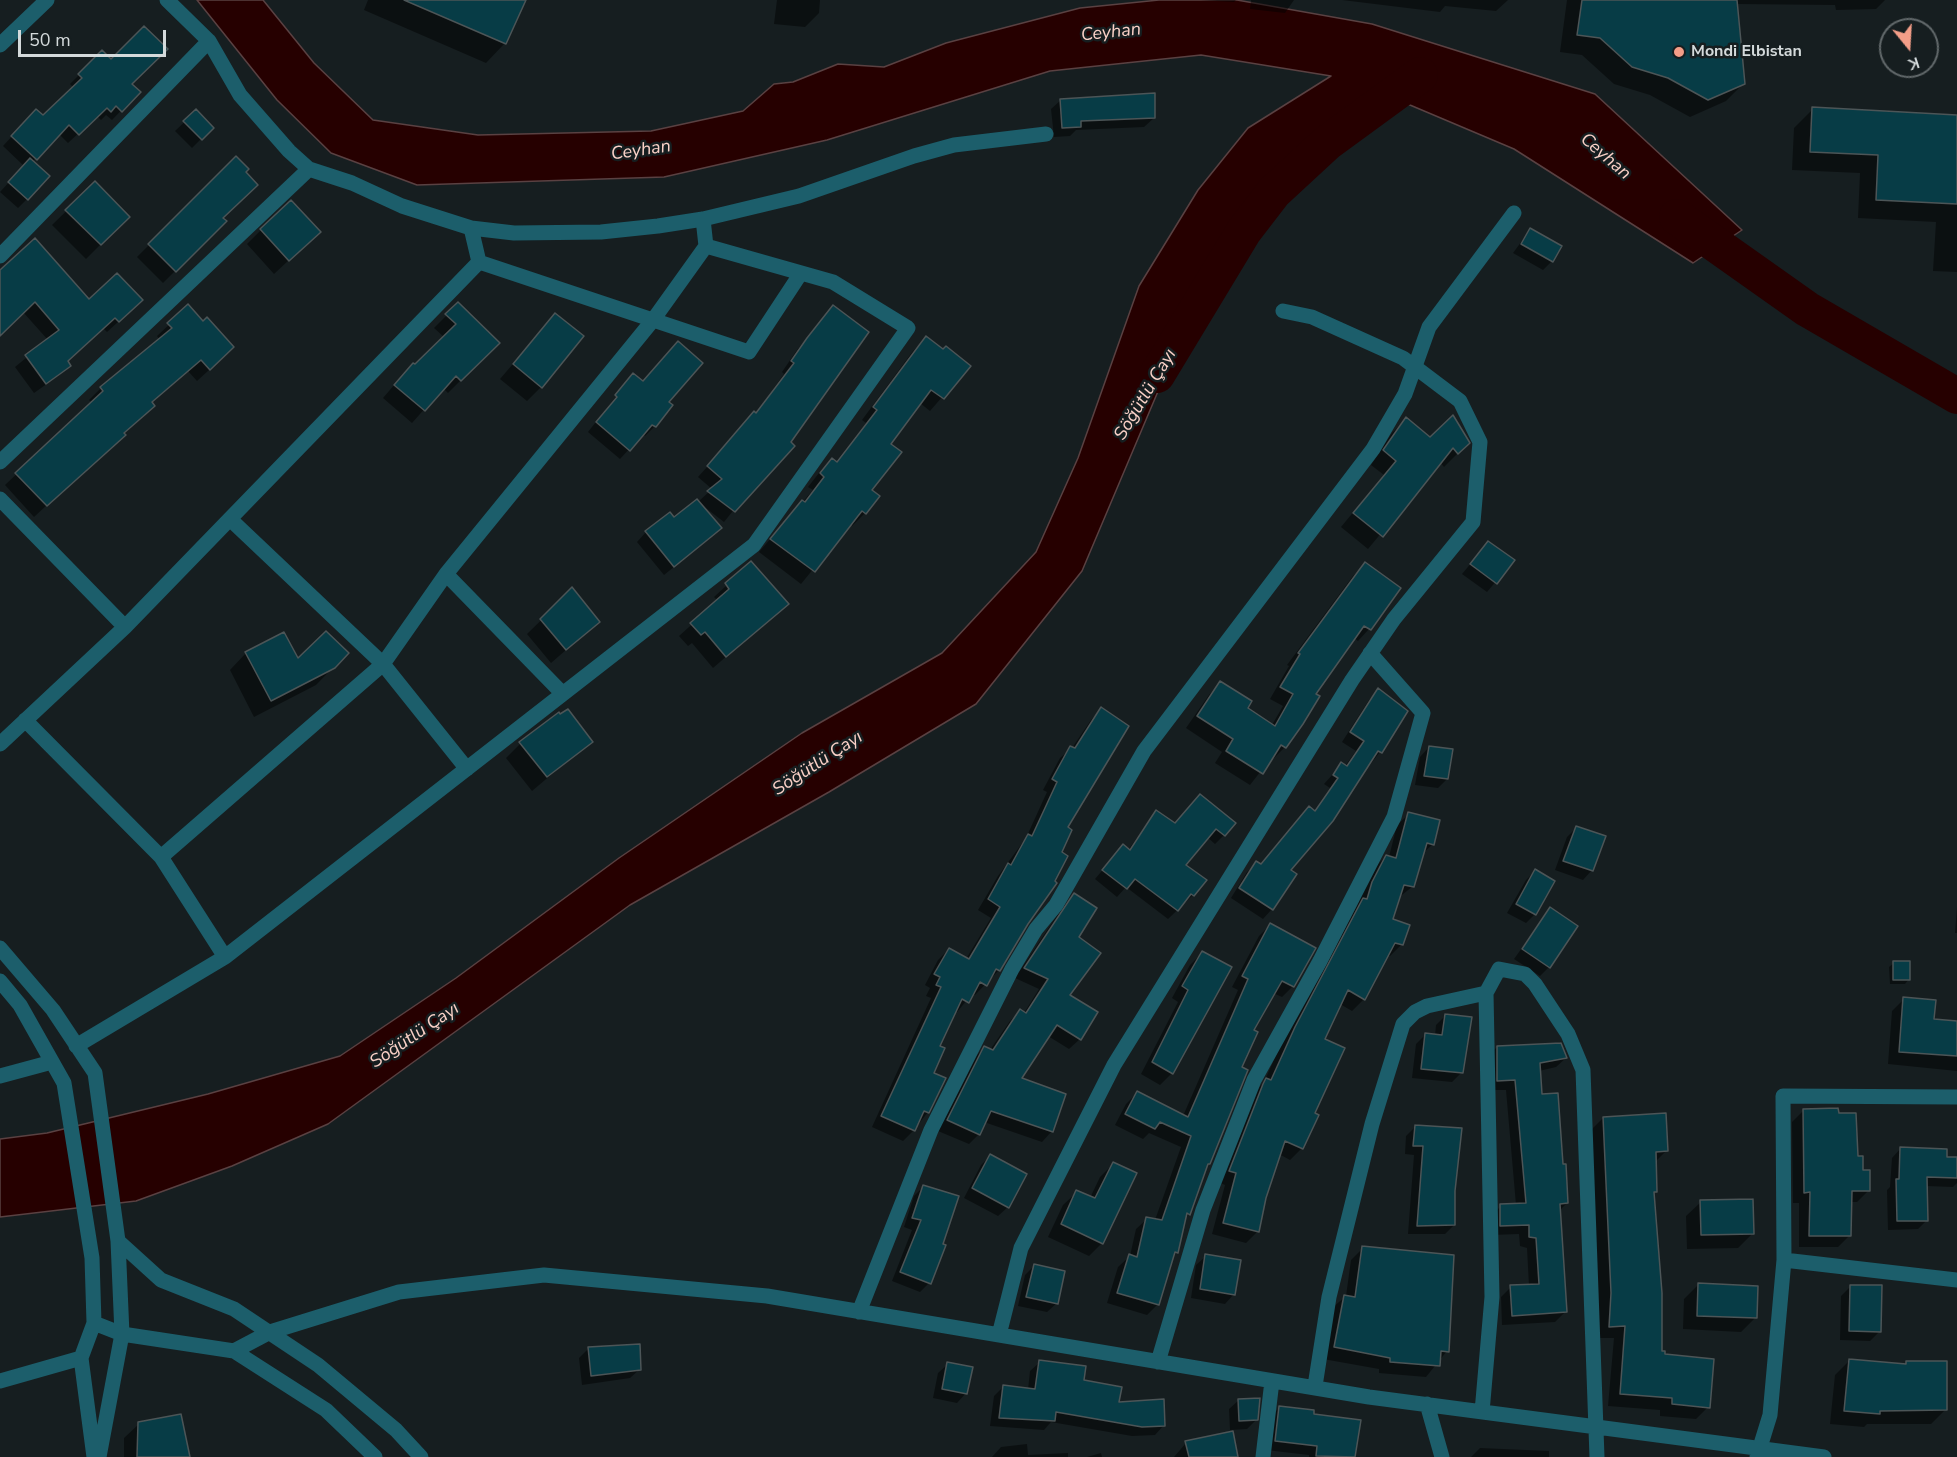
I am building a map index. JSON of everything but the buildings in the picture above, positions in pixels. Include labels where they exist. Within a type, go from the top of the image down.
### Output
[{"type":"street","points":[[0,45],[47,0]]},
{"type":"street","points":[[168,0],[209,41],[240,95],[289,151],[309,169],[352,183],[402,206],[471,228],[514,233],[601,232],[704,219],[799,196],[914,156],[954,145],[1046,134]]},
{"type":"street","points":[[0,256],[209,41]]},
{"type":"street","points":[[0,462],[309,169]]},
{"type":"street","points":[[859,1312],[931,1130],[1012,969],[1036,929],[1056,905],[1144,751],[1373,448],[1406,394],[1430,327],[1443,306],[1514,213]]},
{"type":"street","points":[[161,857],[383,664],[446,574],[653,320],[706,246],[704,219]]},
{"type":"street","points":[[471,228],[479,262]]},
{"type":"street","points":[[76,1046],[225,957],[754,545],[908,327],[833,282],[706,246]]},
{"type":"street","points":[[479,262],[749,352],[801,273]]},
{"type":"street","points":[[0,744],[125,627],[479,262]]},
{"type":"street","points":[[999,1335],[1021,1248],[1114,1065],[1370,653],[1394,619],[1473,522],[1480,442],[1460,401],[1403,358],[1312,317],[1283,311]]},
{"type":"street","points":[[0,499],[125,627]]},
{"type":"street","points":[[231,520],[383,664],[467,770]]},
{"type":"street","points":[[446,574],[563,694]]},
{"type":"street","points":[[1158,1362],[1203,1210],[1254,1080],[1320,961],[1394,817],[1423,712],[1370,653]]},
{"type":"street","points":[[25,720],[161,857],[225,957]]},
{"type":"street","points":[[0,948],[53,1010],[95,1073],[117,1240],[122,1334],[97,1457]]},
{"type":"street","points":[[1482,1412],[1492,1297],[1486,993],[1500,969],[1525,974],[1535,984],[1568,1034],[1583,1070],[1597,1457]]},
{"type":"street","points":[[0,981],[20,1005],[64,1083],[92,1258],[94,1323],[81,1358],[97,1457]]},
{"type":"street","points":[[1315,1386],[1329,1297],[1372,1124],[1403,1024],[1415,1012],[1427,1006],[1486,993]]},
{"type":"street","points":[[0,1076],[52,1062]]},
{"type":"street","points":[[1758,1453],[1770,1415],[1784,1260],[1783,1096],[1957,1097]]},
{"type":"street","points":[[117,1240],[161,1280],[234,1309],[318,1365],[396,1430],[421,1457]]},
{"type":"street","points":[[1784,1260],[1957,1280]]},
{"type":"street","points":[[234,1351],[270,1332],[399,1292],[544,1275],[767,1296],[1272,1381],[1596,1427],[1758,1453],[1824,1457]]},
{"type":"street","points":[[94,1323],[122,1334],[234,1351],[326,1410],[375,1457]]},
{"type":"street","points":[[0,1381],[81,1358]]},
{"type":"street","points":[[1263,1457],[1272,1381]]},
{"type":"street","points":[[1427,1404],[1442,1457]]},
{"type":"water","points":[[197,0],[263,0],[314,63],[373,120],[478,135],[651,131],[743,111],[774,84],[793,82],[838,64],[884,67],[946,43],[1080,8],[1159,0],[1237,0],[1372,24],[1595,94],[1742,230],[1693,263],[1514,149],[1391,97],[1348,112],[1291,160],[1225,233],[1082,571],[976,704],[829,792],[630,905],[328,1124],[232,1166],[136,1201],[0,1217],[0,1139],[47,1133],[208,1094],[340,1056],[456,978],[619,858],[802,733],[942,653],[1036,552],[1078,458],[1139,286],[1198,190],[1248,128],[1331,76],[1201,55],[1050,71],[827,140],[664,177],[417,185],[331,153],[277,100]]},
{"type":"waterway","name":"Söğütlü Çayı","points":[[1157,375],[1244,231],[1274,192],[1327,143],[1420,75]]},
{"type":"waterway","name":"Ceyhan","points":[[1677,217],[1807,309],[1957,396]]},
{"type":"place","name":"Mondi Elbistan","points":[[1679,52]]}]
